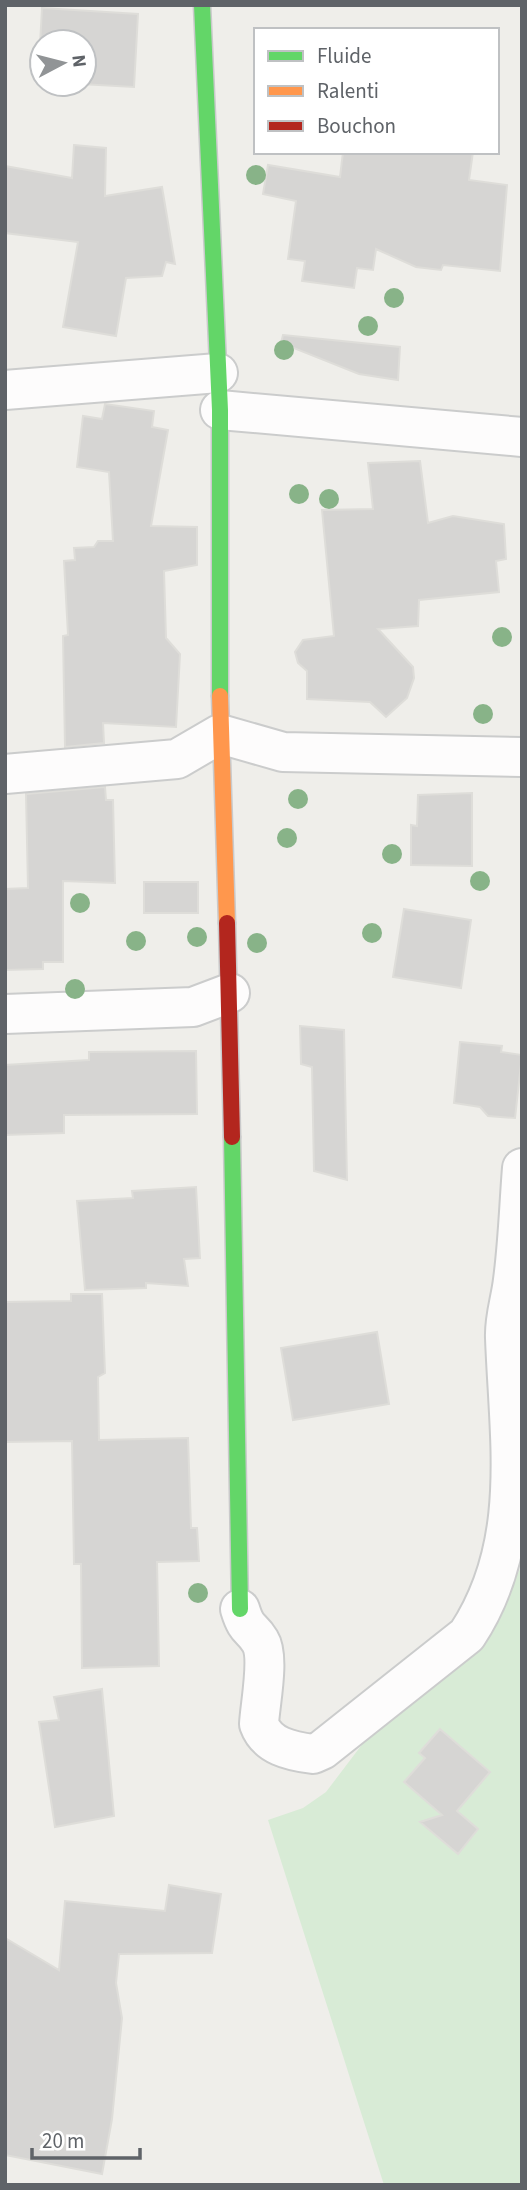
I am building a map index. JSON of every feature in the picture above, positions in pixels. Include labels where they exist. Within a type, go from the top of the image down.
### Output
[{"type":"street","points":[[202,5],[220,410],[220,734],[230,993],[240,1609],[245,1627],[260,1640],[264,1657],[259,1724],[262,1733],[270,1742],[313,1755],[322,1750],[467,1634],[482,1616],[511,1549],[517,1506],[505,1336],[513,1281],[522,1168]]},
{"type":"street","points":[[5,390],[218,373]]},
{"type":"street","points":[[220,410],[522,437]]},
{"type":"street","points":[[5,774],[177,759],[220,734],[283,752],[522,757]]},
{"type":"street","points":[[5,1014],[193,1007],[230,993]]},
{"type":"green space","points":[[522,1565],[522,2185],[384,2185],[268,1820],[303,1808],[326,1792],[370,1734],[507,1595]]},
{"type":"building","points":[[42,8],[138,14],[134,87],[98,85],[98,28],[41,28]]},
{"type":"building","points":[[74,145],[106,148],[105,196],[162,187],[175,264],[166,262],[162,276],[126,278],[116,336],[63,327],[78,242],[5,233],[5,166],[72,178]]},
{"type":"building","points":[[343,154],[473,154],[469,180],[507,185],[500,271],[443,265],[441,270],[416,267],[376,249],[373,270],[357,268],[354,288],[302,281],[305,261],[288,259],[296,201],[263,194],[268,165],[340,177]]},
{"type":"building","points":[[283,335],[400,347],[398,380],[359,374],[281,343]]},
{"type":"building","points":[[105,404],[154,411],[152,427],[168,430],[151,526],[197,527],[197,565],[164,571],[166,638],[180,654],[176,727],[103,723],[104,743],[65,747],[63,636],[68,635],[64,561],[75,560],[74,548],[94,547],[98,541],[113,541],[109,472],[77,467],[83,416],[102,419]]},
{"type":"building","points":[[420,461],[428,523],[453,516],[504,524],[506,559],[496,561],[499,592],[419,600],[418,626],[378,629],[413,667],[414,678],[407,698],[386,717],[370,702],[307,699],[307,671],[298,663],[295,652],[303,640],[334,636],[322,510],[373,509],[368,463]]},
{"type":"building","points":[[105,787],[106,800],[113,800],[115,883],[63,881],[63,962],[43,962],[43,969],[5,970],[5,889],[28,888],[26,794]]},
{"type":"building","points":[[472,793],[472,866],[411,865],[411,825],[417,826],[418,795]]},
{"type":"building","points":[[144,882],[198,882],[198,913],[144,913]]},
{"type":"building","points":[[404,909],[471,920],[461,988],[393,977]]},
{"type":"building","points":[[300,1026],[344,1030],[347,1180],[314,1171],[312,1067],[301,1064]]},
{"type":"building","points":[[460,1042],[502,1046],[501,1052],[522,1055],[515,1118],[488,1116],[480,1107],[454,1103]]},
{"type":"building","points":[[196,1051],[197,1114],[64,1115],[64,1133],[5,1135],[5,1065],[89,1060],[89,1052]]},
{"type":"building","points":[[196,1187],[200,1258],[184,1259],[188,1286],[146,1283],[146,1288],[85,1290],[77,1201],[133,1198],[132,1191]]},
{"type":"building","points":[[71,1294],[102,1294],[105,1373],[98,1377],[99,1440],[188,1438],[191,1528],[197,1528],[199,1561],[157,1562],[159,1666],[82,1668],[81,1564],[74,1564],[72,1441],[5,1442],[5,1302],[71,1301]]},
{"type":"building","points":[[377,1332],[389,1404],[293,1420],[281,1348]]},
{"type":"building","points":[[102,1689],[114,1816],[55,1827],[39,1722],[59,1720],[54,1697]]},
{"type":"building","points":[[440,1729],[490,1772],[457,1811],[478,1829],[458,1854],[420,1822],[442,1815],[404,1782],[425,1758],[419,1753]]},
{"type":"building","points":[[169,1885],[221,1894],[212,1953],[119,1954],[116,1983],[122,2018],[112,2119],[102,2174],[5,2155],[5,1938],[59,1970],[65,1901],[165,1911]]},
{"type":"traffic: fast","points":[[202,5],[220,410],[220,696]]},
{"type":"traffic: fast","points":[[232,1137],[240,1609]]},
{"type":"traffic: slow","points":[[220,696],[227,923]]},
{"type":"traffic: jam","points":[[227,923],[232,1137]]}]
